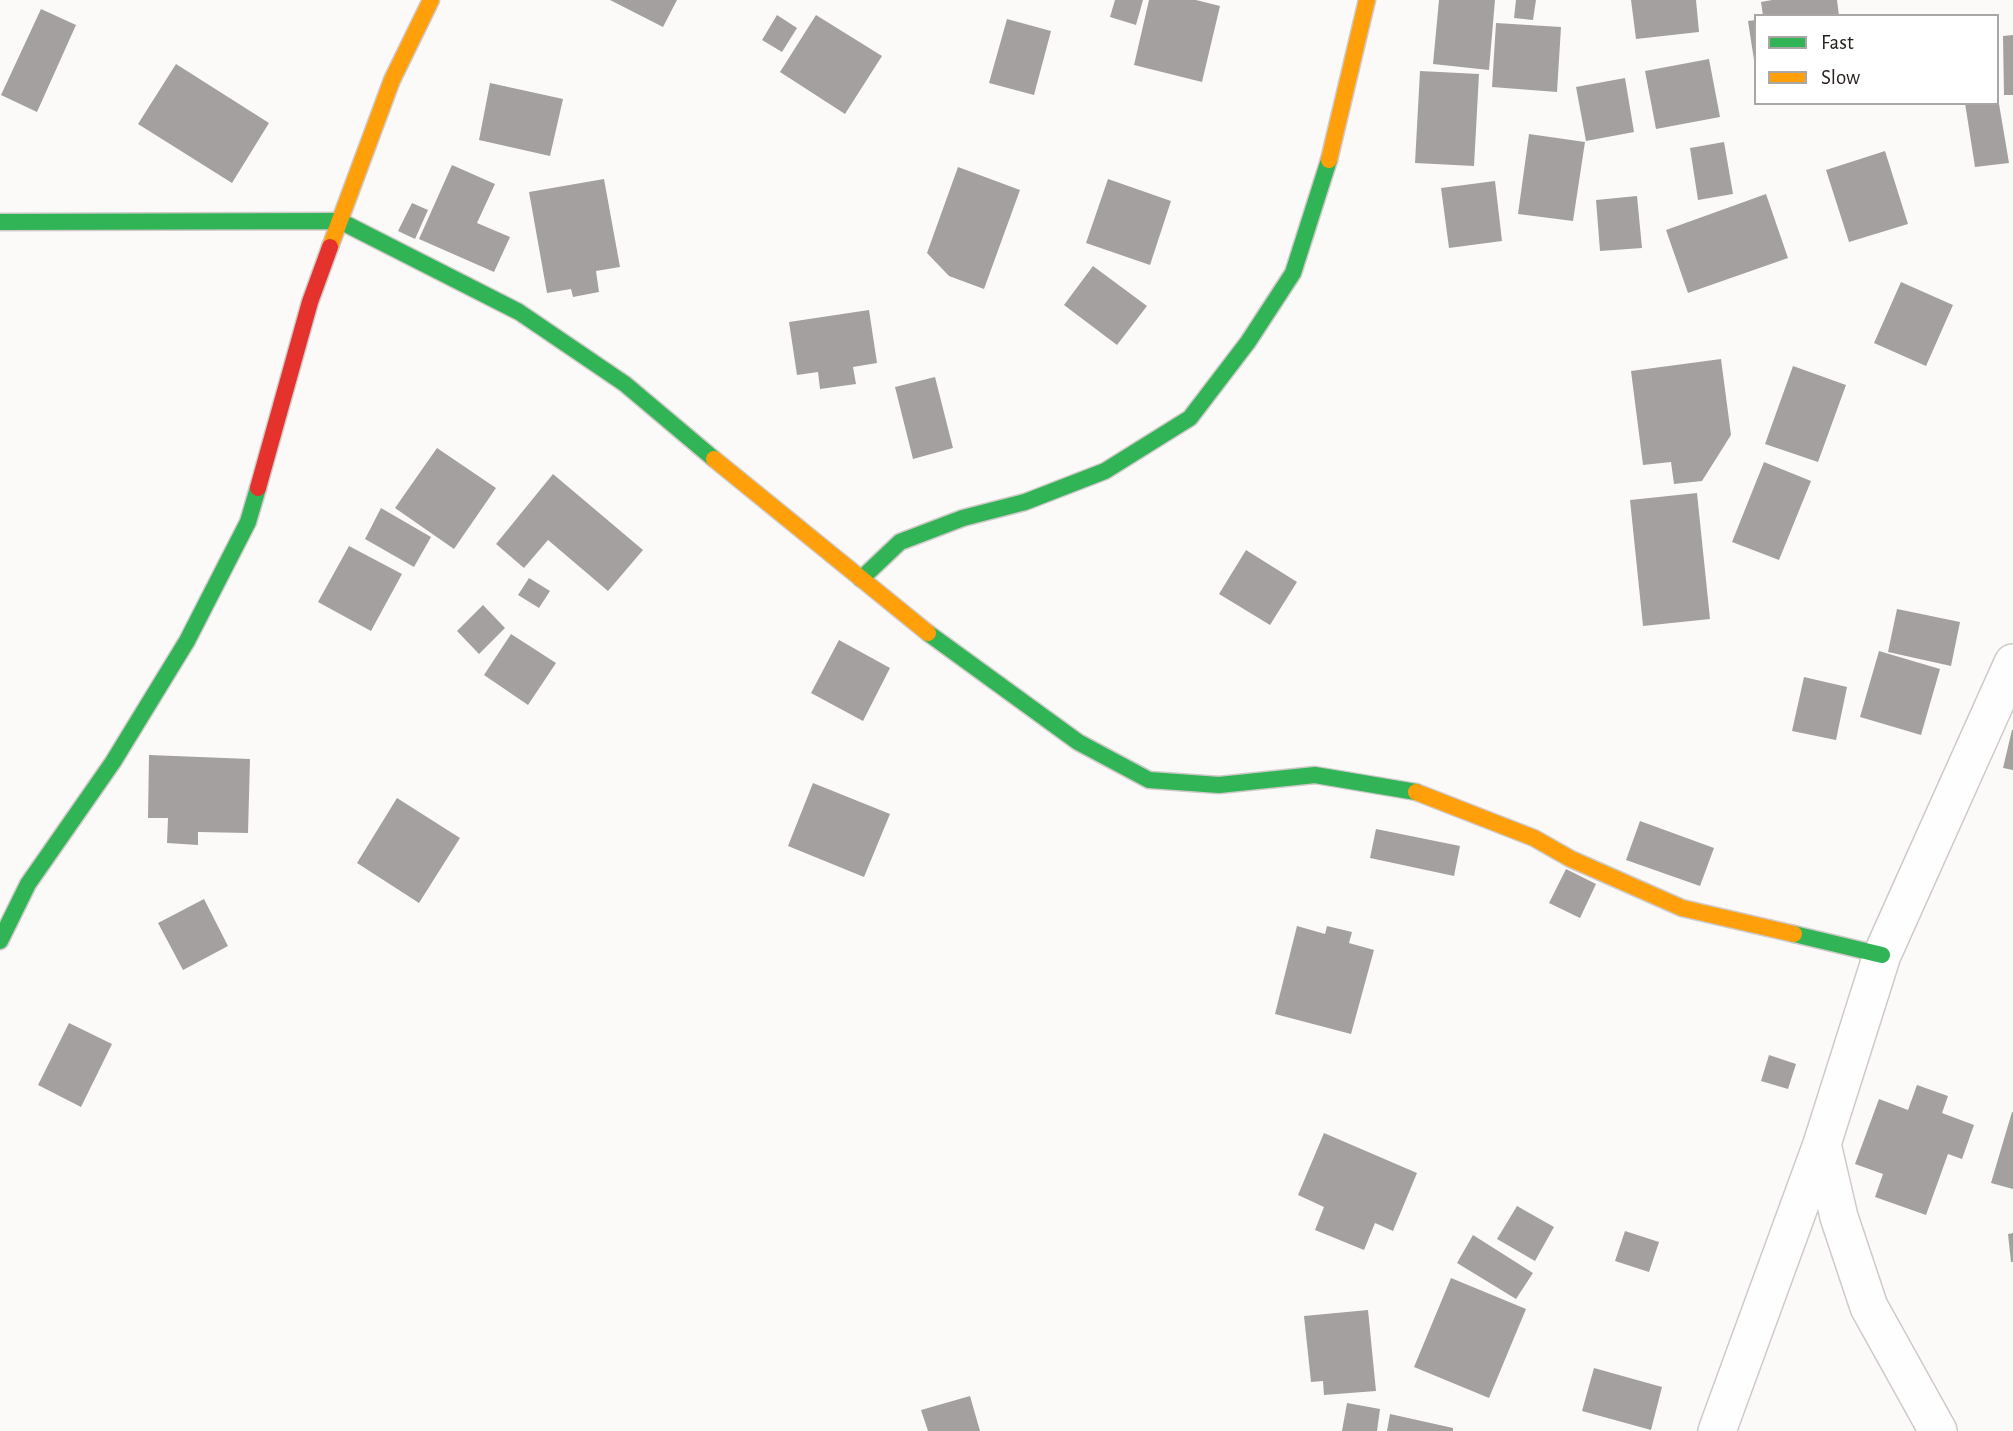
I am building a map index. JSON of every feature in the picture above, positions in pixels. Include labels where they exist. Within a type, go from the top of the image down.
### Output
[{"type":"street","points":[[0,941],[28,884],[113,762],[187,641],[248,522],[310,302],[392,80],[431,0]]},
{"type":"street","points":[[861,579],[900,542],[963,518],[1024,502],[1105,471],[1189,418],[1248,342],[1293,273],[1326,175],[1367,0]]},
{"type":"street","points":[[0,222],[340,221],[519,312],[625,384],[932,636],[1078,742],[1149,780],[1219,785],[1315,775],[1407,789],[1534,838],[1571,859],[1682,908],[1882,956]]},
{"type":"street","points":[[1717,1431],[1822,1144],[1882,956],[2013,663]]},
{"type":"street","points":[[1822,1144],[1839,1217],[1869,1307],[1938,1431]]},
{"type":"building","points":[[610,0],[677,0],[663,27]]},
{"type":"building","points":[[1115,0],[1143,0],[1136,25],[1110,17]]},
{"type":"building","points":[[1149,0],[1196,0],[1220,6],[1202,82],[1134,65]]},
{"type":"building","points":[[1439,0],[1495,0],[1489,70],[1433,64]]},
{"type":"building","points":[[1516,0],[1536,0],[1533,20],[1514,18]]},
{"type":"building","points":[[1631,0],[1696,0],[1699,32],[1636,39]]},
{"type":"building","points":[[1837,0],[1839,14],[1763,14],[1761,2]]},
{"type":"building","points":[[41,9],[76,25],[37,112],[1,95]]},
{"type":"building","points":[[777,15],[797,28],[782,52],[762,40]]},
{"type":"building","points":[[816,15],[882,56],[845,114],[780,72]]},
{"type":"building","points":[[1007,19],[1051,31],[1034,95],[989,83]]},
{"type":"building","points":[[1754,20],[1754,60],[1748,21]]},
{"type":"building","points":[[1496,23],[1561,27],[1557,92],[1492,87]]},
{"type":"building","points":[[2013,35],[2013,95],[2004,95],[2003,36]]},
{"type":"building","points":[[1709,59],[1720,117],[1656,129],[1645,71]]},
{"type":"building","points":[[176,64],[269,123],[232,183],[138,124]]},
{"type":"building","points":[[1420,71],[1479,74],[1474,166],[1415,163]]},
{"type":"building","points":[[1625,78],[1634,132],[1586,141],[1576,87]]},
{"type":"building","points":[[490,83],[563,99],[550,156],[479,140]]},
{"type":"building","points":[[1999,104],[2009,163],[1975,167],[1965,105]]},
{"type":"building","points":[[1529,134],[1585,142],[1573,221],[1518,214]]},
{"type":"building","points":[[1724,142],[1733,194],[1698,200],[1690,148]]},
{"type":"building","points":[[1885,151],[1908,224],[1849,242],[1826,170]]},
{"type":"building","points":[[452,165],[495,184],[477,223],[510,237],[494,272],[419,239]]},
{"type":"building","points":[[958,167],[1020,190],[984,289],[949,276],[927,253]]},
{"type":"building","points":[[604,179],[620,267],[596,271],[599,292],[573,297],[571,289],[547,293],[529,192]]},
{"type":"building","points":[[1108,179],[1171,201],[1150,265],[1086,243]]},
{"type":"building","points":[[1495,181],[1502,241],[1449,248],[1441,188]]},
{"type":"building","points":[[1766,194],[1788,258],[1688,293],[1666,230]]},
{"type":"building","points":[[1637,196],[1642,248],[1600,251],[1596,200]]},
{"type":"building","points":[[412,203],[428,210],[415,239],[398,231]]},
{"type":"building","points":[[1093,266],[1147,306],[1117,345],[1064,305]]},
{"type":"building","points":[[1901,282],[1953,305],[1926,366],[1874,343]]},
{"type":"building","points":[[869,310],[877,363],[853,367],[856,384],[820,389],[818,372],[797,375],[789,322]]},
{"type":"building","points":[[1721,359],[1731,435],[1702,481],[1674,484],[1671,462],[1643,465],[1631,371]]},
{"type":"building","points":[[1793,366],[1846,385],[1818,462],[1765,444]]},
{"type":"building","points":[[935,377],[953,448],[913,459],[895,387]]},
{"type":"building","points":[[437,448],[496,488],[454,549],[395,508]]},
{"type":"building","points":[[1764,462],[1811,481],[1779,560],[1732,542]]},
{"type":"building","points":[[553,474],[643,550],[608,591],[548,540],[524,568],[496,544]]},
{"type":"building","points":[[1697,493],[1710,619],[1643,626],[1630,500]]},
{"type":"building","points":[[381,508],[431,537],[414,567],[365,539]]},
{"type":"building","points":[[349,546],[402,574],[371,631],[318,602]]},
{"type":"building","points":[[1246,550],[1297,582],[1270,625],[1219,594]]},
{"type":"building","points":[[529,578],[550,591],[539,608],[518,595]]},
{"type":"building","points":[[483,605],[505,628],[479,654],[457,631]]},
{"type":"building","points":[[1897,609],[1960,622],[1951,666],[1888,652]]},
{"type":"building","points":[[511,634],[556,663],[528,705],[484,675]]},
{"type":"building","points":[[839,640],[890,668],[863,721],[811,693]]},
{"type":"building","points":[[1879,651],[1940,669],[1921,735],[1860,717]]},
{"type":"building","points":[[1804,677],[1847,687],[1836,740],[1792,731]]},
{"type":"building","points":[[2013,730],[2013,770],[2003,768]]},
{"type":"building","points":[[149,755],[250,759],[248,833],[198,832],[198,845],[167,843],[168,818],[148,818]]},
{"type":"building","points":[[813,783],[890,814],[864,877],[788,846]]},
{"type":"building","points":[[397,798],[460,838],[419,903],[357,863]]},
{"type":"building","points":[[1640,821],[1714,848],[1700,886],[1626,860]]},
{"type":"building","points":[[1376,829],[1460,846],[1454,876],[1370,858]]},
{"type":"building","points":[[1566,869],[1596,884],[1580,918],[1549,903]]},
{"type":"building","points":[[204,899],[228,946],[183,970],[158,923]]},
{"type":"building","points":[[1297,926],[1325,934],[1327,926],[1352,932],[1349,943],[1374,950],[1351,1034],[1275,1014]]},
{"type":"building","points":[[69,1023],[112,1044],[81,1107],[38,1085]]},
{"type":"building","points":[[1769,1055],[1796,1064],[1788,1089],[1761,1081]]},
{"type":"building","points":[[1917,1085],[1948,1096],[1942,1113],[1974,1125],[1962,1159],[1948,1154],[1926,1215],[1875,1197],[1883,1174],[1855,1164],[1879,1099],[1908,1110]]},
{"type":"building","points":[[2013,1112],[2013,1189],[1991,1183]]},
{"type":"building","points":[[1324,1133],[1417,1173],[1393,1231],[1375,1223],[1364,1250],[1315,1230],[1324,1207],[1298,1195]]},
{"type":"building","points":[[1517,1206],[1554,1227],[1535,1261],[1497,1239]]},
{"type":"building","points":[[1625,1231],[1659,1242],[1649,1272],[1615,1261]]},
{"type":"building","points":[[2013,1233],[2013,1262],[2011,1262],[2008,1234]]},
{"type":"building","points":[[1473,1235],[1533,1273],[1516,1299],[1457,1263]]},
{"type":"building","points":[[1451,1278],[1526,1309],[1489,1398],[1414,1367]]},
{"type":"building","points":[[1368,1310],[1376,1391],[1324,1395],[1323,1381],[1311,1382],[1304,1316]]},
{"type":"building","points":[[1594,1368],[1662,1387],[1651,1430],[1582,1411]]},
{"type":"building","points":[[970,1396],[980,1431],[928,1431],[921,1410]]},
{"type":"building","points":[[1347,1403],[1380,1409],[1377,1431],[1342,1431]]},
{"type":"building","points":[[1390,1414],[1453,1428],[1453,1431],[1387,1431]]},
{"type":"traffic: fast","points":[[861,579],[900,542],[963,518],[1025,502],[1105,471],[1190,418],[1248,342],[1293,273],[1329,160]]},
{"type":"traffic: fast","points":[[0,222],[340,221],[519,312],[625,384],[714,459]]},
{"type":"traffic: fast","points":[[0,941],[28,884],[113,762],[187,641],[248,522],[258,488]]},
{"type":"traffic: fast","points":[[928,633],[1078,742],[1149,780],[1219,785],[1315,775],[1416,792]]},
{"type":"traffic: fast","points":[[1794,934],[1882,955]]},
{"type":"traffic: slow","points":[[330,247],[392,80],[431,0]]},
{"type":"traffic: slow","points":[[1329,160],[1367,0]]},
{"type":"traffic: slow","points":[[714,459],[928,633]]},
{"type":"traffic: slow","points":[[1416,792],[1534,838],[1571,859],[1682,908],[1794,934]]},
{"type":"traffic: jam","points":[[258,488],[310,302],[330,247]]}]
